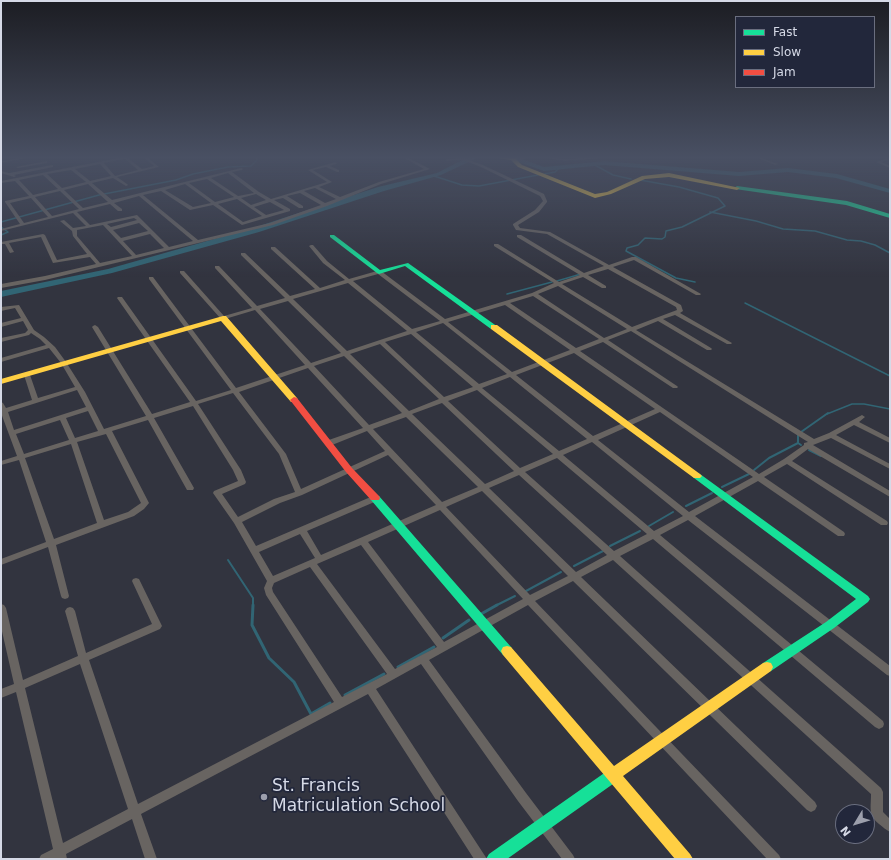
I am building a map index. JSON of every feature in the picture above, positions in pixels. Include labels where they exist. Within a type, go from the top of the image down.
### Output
[{"type":"street","points":[[23,225],[6,202],[30,197]]},
{"type":"street","points":[[31,197],[52,217]]},
{"type":"street","points":[[68,197],[82,209]]},
{"type":"street","points":[[105,197],[120,210]]},
{"type":"street","points":[[1,230],[131,197]]},
{"type":"street","points":[[143,197],[196,241]]},
{"type":"street","points":[[172,197],[189,209],[241,197]]},
{"type":"street","points":[[205,197],[242,224],[288,210],[265,197]]},
{"type":"street","points":[[251,206],[280,197]]},
{"type":"street","points":[[286,197],[302,207]]},
{"type":"street","points":[[310,197],[326,205]]},
{"type":"street","points":[[336,197],[340,199]]},
{"type":"street","points":[[1,286],[26,282],[271,224],[345,197]]},
{"type":"street","points":[[329,443],[368,427],[444,401],[476,386],[544,363],[680,311],[678,306],[548,233],[518,229],[515,225],[538,211],[545,201],[544,197]]},
{"type":"street","points":[[803,197],[847,203],[865,207],[890,216]]},
{"type":"street","points":[[238,198],[266,217]]},
{"type":"street","points":[[74,211],[89,226]]},
{"type":"street","points":[[130,211],[167,248]]},
{"type":"street","points":[[62,222],[70,229],[74,230],[135,216]]},
{"type":"street","points":[[110,229],[140,221]]},
{"type":"street","points":[[104,223],[135,256]]},
{"type":"street","points":[[74,230],[75,236],[99,265]]},
{"type":"street","points":[[121,240],[151,232]]},
{"type":"street","points":[[12,252],[4,243],[43,234],[55,262],[91,255]]},
{"type":"street","points":[[332,236],[444,321],[689,516],[890,672]]},
{"type":"street","points":[[519,236],[604,287]]},
{"type":"street","points":[[496,245],[557,284],[633,329],[890,494]]},
{"type":"street","points":[[311,246],[324,262],[412,332],[879,724]]},
{"type":"street","points":[[273,248],[319,290]]},
{"type":"street","points":[[243,254],[573,577],[811,806]]},
{"type":"street","points":[[1,462],[105,432],[234,391],[345,353],[534,294],[557,284],[634,258],[698,294]]},
{"type":"street","points":[[1,382],[406,264],[544,363],[626,425],[725,495],[864,599],[830,625],[750,678],[494,859]]},
{"type":"street","points":[[217,267],[529,600],[775,859]]},
{"type":"street","points":[[182,272],[275,376],[349,470],[376,498],[685,859]]},
{"type":"street","points":[[151,278],[187,329],[282,454],[299,493]]},
{"type":"street","points":[[534,294],[675,387]]},
{"type":"street","points":[[120,298],[194,403],[237,470],[242,482],[217,493],[237,521],[271,581]]},
{"type":"street","points":[[506,303],[659,410],[841,534]]},
{"type":"street","points":[[1,309],[17,306],[31,331],[40,336],[65,364],[145,503],[142,508],[133,512],[1,562]]},
{"type":"street","points":[[676,313],[729,343]]},
{"type":"street","points":[[1,325],[25,319]]},
{"type":"street","points":[[659,319],[709,349]]},
{"type":"street","points":[[95,327],[150,417],[190,488]]},
{"type":"street","points":[[1,340],[31,331]]},
{"type":"street","points":[[381,342],[519,471],[615,555],[877,792],[877,815],[890,826]]},
{"type":"street","points":[[1,360],[49,346]]},
{"type":"street","points":[[27,375],[36,401]]},
{"type":"street","points":[[65,596],[51,544],[22,456],[2,407],[36,401],[78,388]]},
{"type":"street","points":[[12,432],[89,408]]},
{"type":"street","points":[[340,703],[269,593],[268,588],[271,581],[400,526],[519,471],[659,410]]},
{"type":"street","points":[[62,416],[73,440],[101,524]]},
{"type":"street","points":[[45,859],[60,855],[135,812],[370,688],[529,600],[654,535],[787,461],[810,443],[832,435],[862,417]]},
{"type":"street","points":[[854,422],[890,441]]},
{"type":"street","points":[[832,435],[890,467]]},
{"type":"street","points":[[237,521],[277,501],[299,493],[390,451]]},
{"type":"street","points":[[787,461],[884,523]]},
{"type":"street","points":[[253,551],[376,498]]},
{"type":"street","points":[[302,530],[316,562],[394,675]]},
{"type":"street","points":[[363,542],[443,648]]},
{"type":"street","points":[[1,694],[157,626],[136,581]]},
{"type":"street","points":[[1,608],[60,855]]},
{"type":"street","points":[[70,611],[83,658],[151,859]]},
{"type":"street","points":[[423,659],[569,859]]},
{"type":"street","points":[[370,688],[480,859]]},
{"type":"waterway","points":[[1,222],[91,197]]},
{"type":"waterway","points":[[1,294],[109,271],[256,230],[356,197]]},
{"type":"waterway","points":[[712,212],[725,206],[718,198],[715,197]]},
{"type":"waterway","points":[[695,282],[676,278],[626,251],[627,248],[638,245],[645,238],[662,239],[665,237],[666,231],[682,227],[712,212]]},
{"type":"waterway","points":[[712,212],[756,221],[783,229],[815,231],[847,240],[861,241],[875,245],[890,253]]},
{"type":"waterway","points":[[1,227],[8,232],[1,235]]},
{"type":"waterway","points":[[557,281],[581,274]]},
{"type":"waterway","points":[[507,294],[552,282]]},
{"type":"waterway","points":[[745,303],[890,376]]},
{"type":"waterway","points":[[827,414],[852,404],[864,404],[890,409]]},
{"type":"waterway","points":[[801,432],[828,413]]},
{"type":"waterway","points":[[798,435],[798,443]]},
{"type":"waterway","points":[[754,470],[769,458],[798,443]]},
{"type":"waterway","points":[[809,450],[821,456]]},
{"type":"waterway","points":[[722,487],[749,474]]},
{"type":"waterway","points":[[686,506],[712,493]]},
{"type":"waterway","points":[[649,526],[673,512]]},
{"type":"waterway","points":[[610,546],[640,531]]},
{"type":"waterway","points":[[574,566],[603,551]]},
{"type":"waterway","points":[[228,560],[253,598],[253,605]]},
{"type":"waterway","points":[[526,591],[561,572]]},
{"type":"waterway","points":[[497,605],[515,596]]},
{"type":"waterway","points":[[253,605],[252,625],[269,658],[294,682],[311,714],[330,703]]},
{"type":"waterway","points":[[481,614],[497,605]]},
{"type":"waterway","points":[[443,638],[469,620]]},
{"type":"waterway","points":[[398,667],[434,647]]},
{"type":"waterway","points":[[345,695],[384,674]]},
{"type":"traffic: fast","points":[[804,197],[847,203],[890,216]]},
{"type":"traffic: fast","points":[[332,236],[379,272],[406,264],[494,327]]},
{"type":"traffic: fast","points":[[697,476],[864,599],[830,625],[767,667]]},
{"type":"traffic: fast","points":[[375,498],[507,651]]},
{"type":"traffic: fast","points":[[494,859],[615,774]]},
{"type":"traffic: slow","points":[[1,382],[223,318],[294,400]]},
{"type":"traffic: slow","points":[[494,327],[697,476]]},
{"type":"traffic: slow","points":[[507,651],[685,859]]},
{"type":"traffic: slow","points":[[615,774],[767,667]]},
{"type":"traffic: jam","points":[[294,400],[349,470],[375,498]]},
{"type":"place","name":"St. Francis Matriculation School","points":[[264,797]]}]
